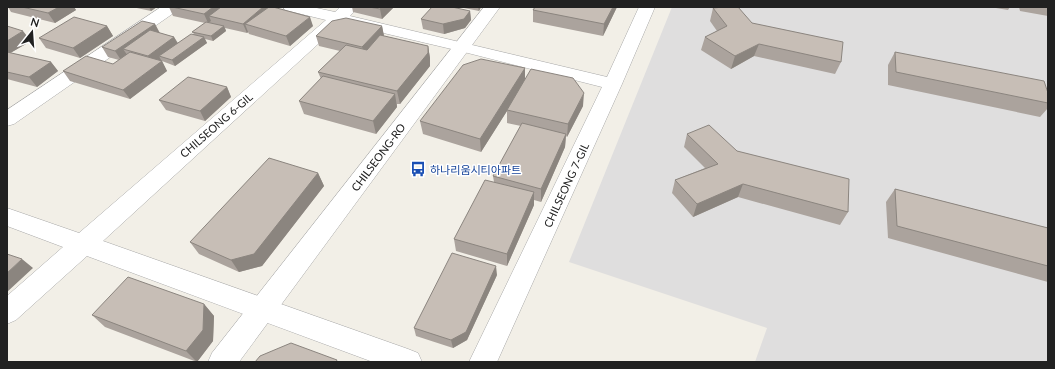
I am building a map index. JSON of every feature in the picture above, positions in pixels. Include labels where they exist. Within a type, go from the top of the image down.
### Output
[{"type":"street","points":[[7,118],[172,7]]},
{"type":"street","points":[[291,7],[344,12],[462,46],[613,84]]},
{"type":"street","name":"CHILSEONG-RO","points":[[222,362],[492,7]]},
{"type":"street","name":"CHILSEONG 7-GIL","points":[[483,362],[613,84],[647,7]]},
{"type":"street","name":"CHILSEONG 6-GIL","points":[[7,312],[82,243],[344,12]]},
{"type":"street","points":[[8,217],[178,279],[263,308],[408,362]]},
{"type":"shaded area","points":[[672,7],[1048,7],[1048,362],[755,362],[767,328],[569,262]]},
{"type":"building","points":[[22,7],[59,7],[48,13]]},
{"type":"building","points":[[172,7],[213,7],[204,14]]},
{"type":"building","points":[[221,7],[263,7],[243,24],[209,16]]},
{"type":"building","points":[[269,7],[310,17],[286,36],[245,24]]},
{"type":"building","points":[[369,7],[382,7],[380,9]]},
{"type":"building","points":[[432,7],[452,7],[470,11],[464,19],[443,24],[421,19]]},
{"type":"building","points":[[535,7],[613,7],[604,24],[533,10]]},
{"type":"building","points":[[738,7],[752,23],[843,42],[841,62],[759,44],[735,56],[705,37],[727,26],[713,8]]},
{"type":"building","points":[[74,17],[107,26],[73,48],[39,38]]},
{"type":"building","points":[[346,18],[382,26],[362,47],[316,36],[332,21]]},
{"type":"building","points":[[142,21],[155,24],[115,51],[102,47]]},
{"type":"building","points":[[206,22],[224,26],[211,36],[192,32]]},
{"type":"building","points":[[7,26],[23,31],[7,41]]},
{"type":"building","points":[[150,30],[174,37],[148,56],[123,49]]},
{"type":"building","points":[[191,34],[204,37],[172,60],[159,56]]},
{"type":"building","points":[[380,35],[428,46],[428,53],[397,91],[318,72],[346,45],[367,50]]},
{"type":"building","points":[[7,52],[51,62],[29,77],[7,72]]},
{"type":"building","points":[[130,52],[162,61],[123,90],[63,71],[86,56],[113,64]]},
{"type":"building","points":[[895,52],[1044,81],[1048,93],[1048,103],[896,72]]},
{"type":"building","points":[[481,59],[525,68],[480,139],[420,121],[463,65]]},
{"type":"building","points":[[531,69],[573,78],[584,93],[568,124],[507,110]]},
{"type":"building","points":[[323,76],[395,94],[373,121],[299,101]]},
{"type":"building","points":[[188,77],[227,87],[200,111],[159,100]]},
{"type":"building","points":[[522,123],[566,134],[541,189],[493,176]]},
{"type":"building","points":[[709,125],[737,151],[849,179],[848,212],[743,184],[697,204],[675,180],[718,164],[687,134]]},
{"type":"building","points":[[269,158],[318,173],[254,254],[231,260],[190,242]]},
{"type":"building","points":[[485,180],[534,192],[507,254],[454,239]]},
{"type":"building","points":[[895,189],[1048,228],[1048,266],[897,226]]},
{"type":"building","points":[[452,253],[496,266],[466,332],[451,340],[414,328]]},
{"type":"building","points":[[7,254],[22,259],[7,273]]},
{"type":"building","points":[[128,277],[204,304],[203,330],[186,351],[92,315]]},
{"type":"building","points":[[291,343],[337,360],[336,362],[255,362],[260,356]]},
{"type":"place","name":"하나리움시티아파트","points":[[418,169]]}]
